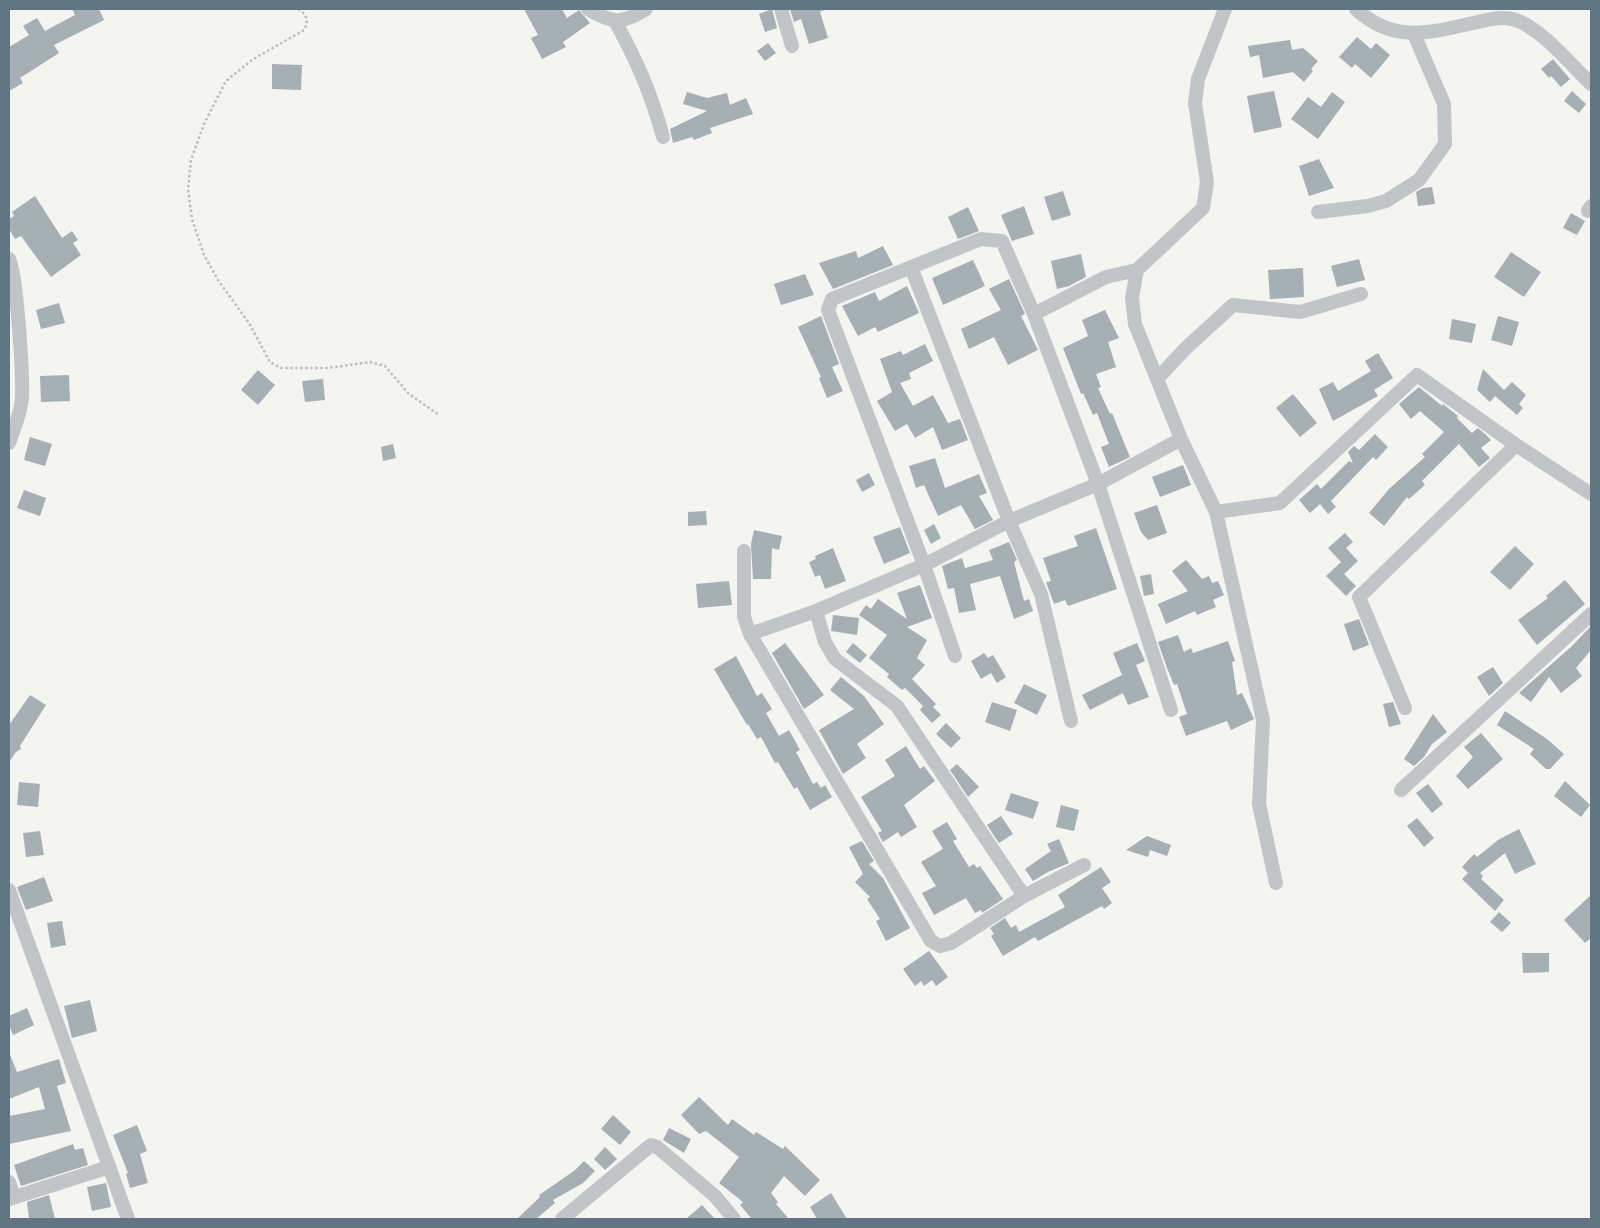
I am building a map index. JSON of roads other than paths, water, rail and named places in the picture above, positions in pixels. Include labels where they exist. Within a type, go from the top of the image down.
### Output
[{"type":"street","points":[[588,9],[604,18],[615,21],[630,19],[646,9]]},
{"type":"street","points":[[781,9],[792,46]]},
{"type":"street","points":[[1034,314],[1106,277],[1137,270],[1202,208],[1207,182],[1195,103],[1198,79],[1225,9]]},
{"type":"street","points":[[1356,9],[1368,20],[1394,32],[1414,34],[1492,14],[1515,20],[1534,29],[1591,83]]},
{"type":"street","points":[[615,21],[638,64],[652,98],[663,137]]},
{"type":"street","points":[[1318,212],[1368,206],[1386,201],[1419,180],[1445,144],[1444,104],[1414,34]]},
{"type":"street","points":[[955,656],[924,565],[828,310],[832,299],[981,239],[1002,241],[1034,314],[1098,484],[1171,710]]},
{"type":"street","points":[[9,259],[13,271],[12,290],[22,397],[9,443]]},
{"type":"street","points":[[911,267],[1009,521],[1041,594],[1071,720]]},
{"type":"street","points":[[1137,270],[1132,298],[1135,324],[1181,439],[1216,512],[1262,720],[1259,804],[1276,883]]},
{"type":"street","points":[[1157,379],[1186,348],[1233,305],[1300,312],[1361,294]]},
{"type":"street","points":[[1216,512],[1280,503],[1417,375],[1516,445],[1591,494]]},
{"type":"street","points":[[750,634],[816,610],[924,565],[1009,521],[1098,484],[1181,439]]},
{"type":"street","points":[[1405,708],[1359,597],[1516,445]]},
{"type":"street","points":[[744,552],[744,617],[750,634],[931,941],[940,946],[951,942],[1024,896],[1084,866]]},
{"type":"street","points":[[816,610],[825,642],[835,659],[898,706],[1024,896]]},
{"type":"street","points":[[1401,790],[1591,614]]},
{"type":"street","points":[[9,890],[128,1219]]},
{"type":"street","points":[[564,1219],[651,1145],[657,1147],[715,1196],[734,1219]]},
{"type":"street","points":[[9,1182],[12,1198],[109,1167]]}]
